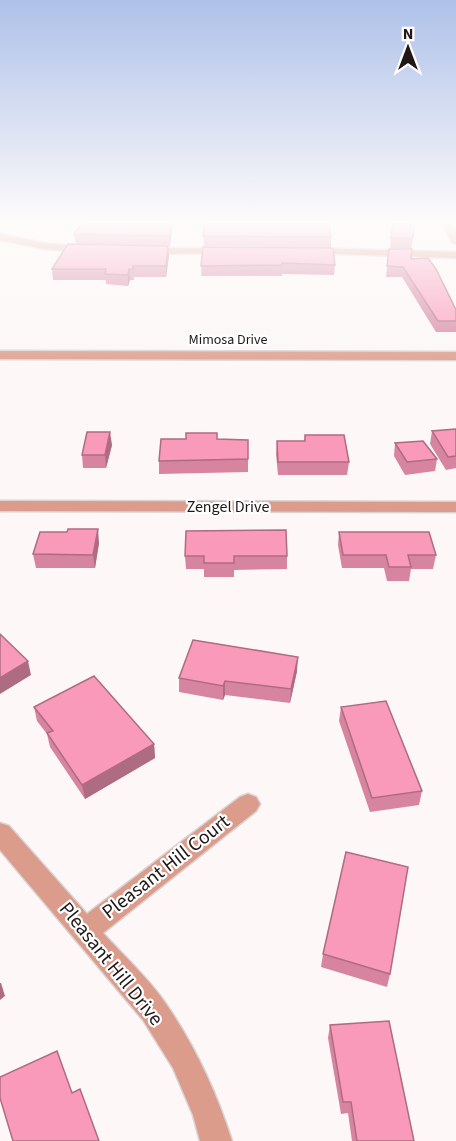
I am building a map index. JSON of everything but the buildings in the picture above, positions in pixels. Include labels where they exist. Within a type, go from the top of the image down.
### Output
[{"type":"street","name":"Mimosa Drive","points":[[0,355],[456,356]]},
{"type":"street","name":"Zengel Drive","points":[[0,506],[456,507]]},
{"type":"street","name":"Pleasant Hill Court","points":[[85,931],[248,804]]},
{"type":"street","name":"Pleasant Hill Drive","points":[[0,833],[153,1010],[183,1058],[208,1114],[216,1141]]}]
